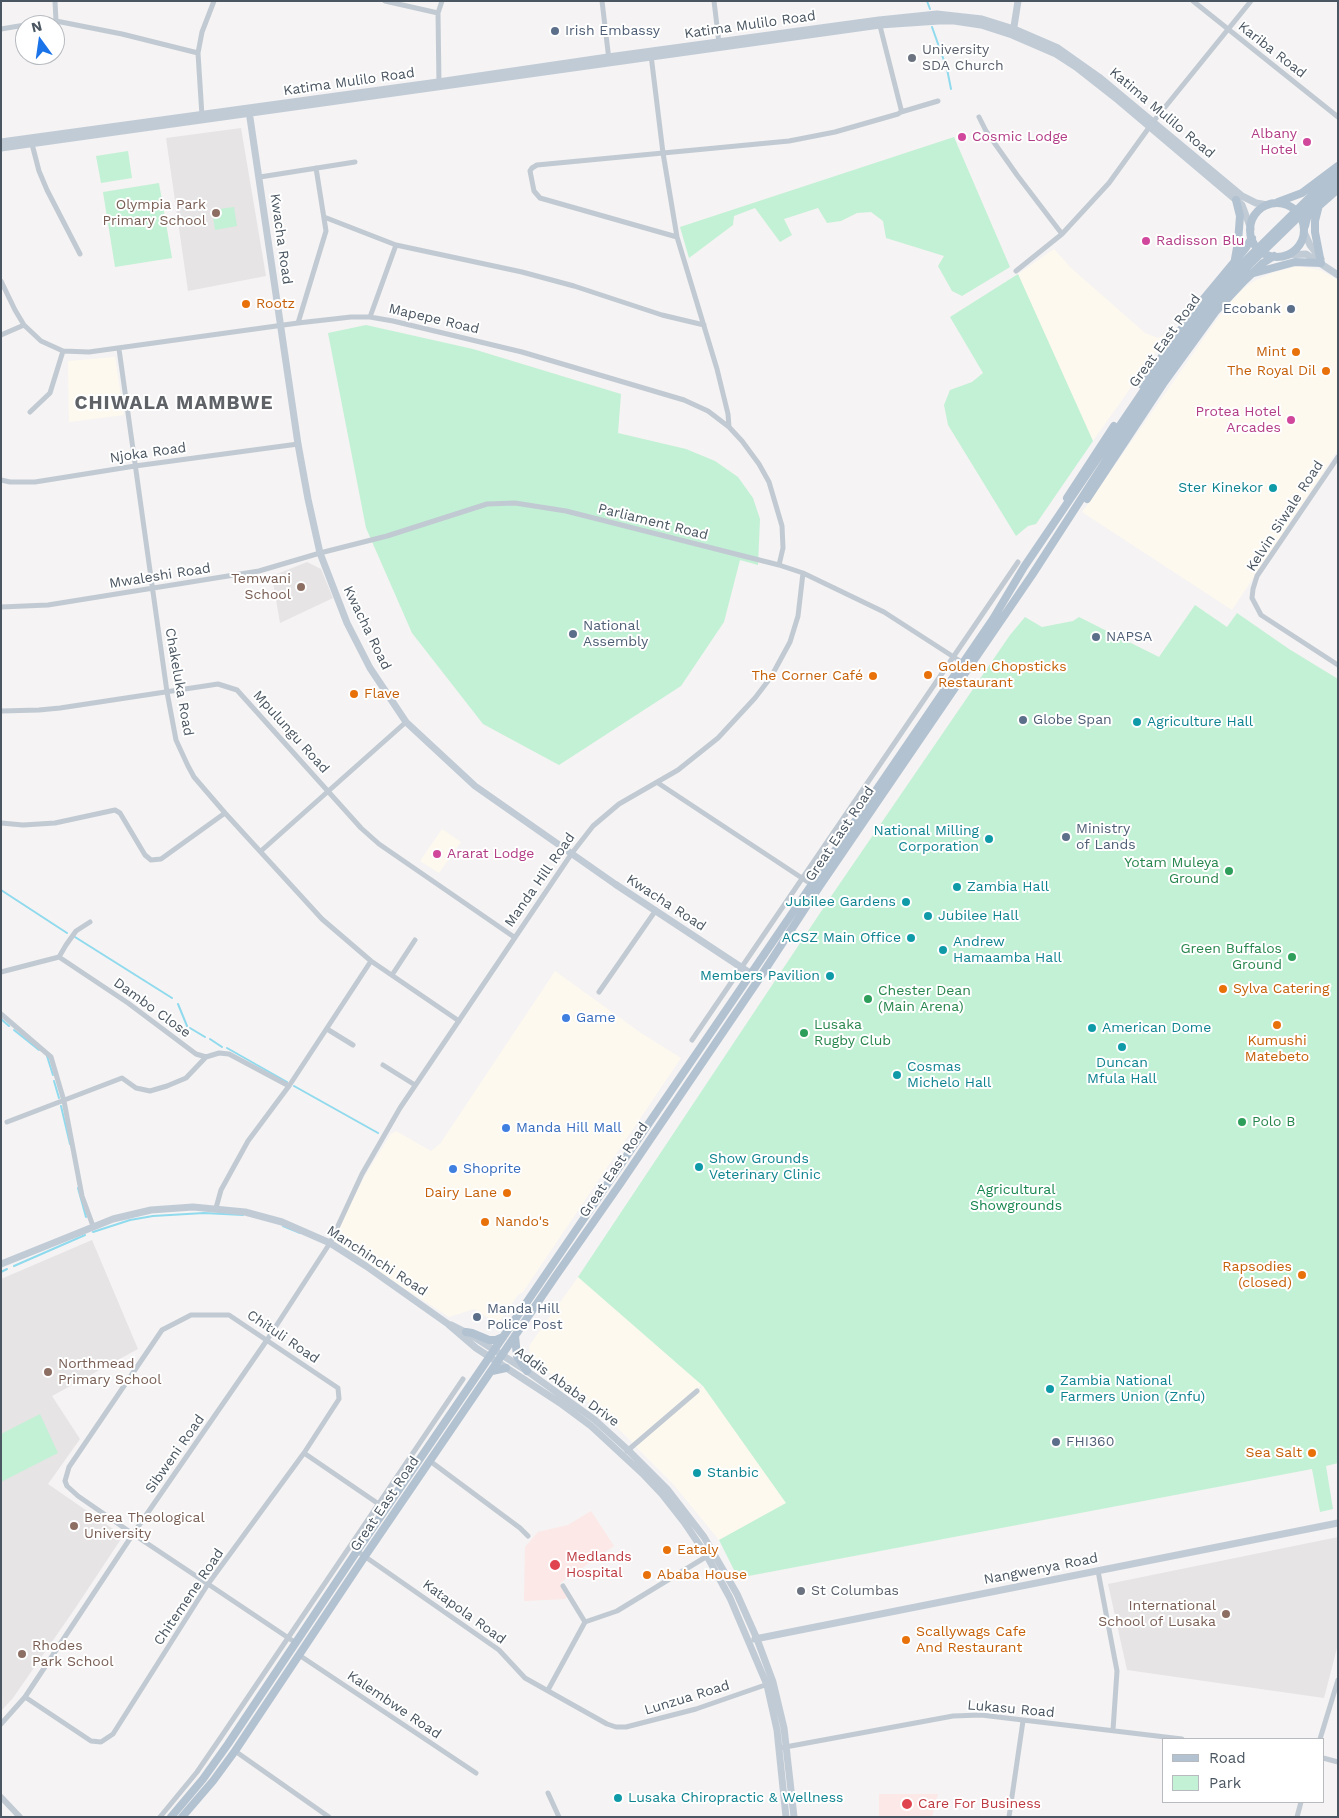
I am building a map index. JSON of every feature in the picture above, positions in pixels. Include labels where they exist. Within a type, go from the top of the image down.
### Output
[{"type":"main road","points":[[1013,32],[1018,1]]},
{"type":"main road","name":"Katima Mulilo Road","points":[[1,142],[439,85],[937,14],[982,19],[1013,32],[1048,42],[1080,62],[1236,200],[1245,210],[1251,229]]},
{"type":"main road","name":"Kwacha Road","points":[[249,110],[298,444],[320,553],[347,623],[370,668],[406,722],[475,786],[615,884],[759,979]]},
{"type":"main road","name":"Katima Mulilo Road","points":[[1,148],[202,116]]},
{"type":"main road","name":"Katima Mulilo Road","points":[[1151,125],[1242,196],[1256,203],[1272,204]]},
{"type":"main road","points":[[1338,166],[1302,193],[1260,209],[1254,216],[1251,229],[1252,238],[1260,250],[1274,256],[1306,254],[1338,270]]},
{"type":"main road","name":"Great East Road","points":[[1304,230],[1307,218],[1316,200],[1338,174]]},
{"type":"main road","name":"Great East Road","points":[[171,1817],[203,1779],[228,1744],[357,1551],[963,663],[1040,545],[1157,373],[1201,312],[1244,266],[1338,182]]},
{"type":"main road","name":"Great East Road","points":[[1316,200],[1338,189]]},
{"type":"main road","points":[[1236,200],[1240,211],[1244,266],[1320,261]]},
{"type":"main road","points":[[1316,200],[1315,226],[1320,261]]},
{"type":"main road","points":[[1272,204],[1285,204],[1300,214],[1310,245],[1320,261],[1338,275]]},
{"type":"main road","points":[[1287,255],[1299,246],[1304,230]]},
{"type":"main road","name":"Great East Road","points":[[182,1817],[213,1781],[235,1751],[365,1556],[759,979],[819,887],[1059,533],[1161,376],[1244,266],[1252,238]]},
{"type":"main road","name":"Great East Road","points":[[1244,266],[1274,256]]},
{"type":"main road","name":"Manchinchi Road","points":[[1,1264],[113,1219],[151,1210],[186,1206],[245,1212],[303,1230],[330,1243],[448,1324],[466,1341],[489,1357]]},
{"type":"main road","name":"Manchinchi Road","points":[[448,1324],[466,1332],[494,1350]]},
{"type":"main road","points":[[466,1332],[489,1340],[503,1337]]},
{"type":"main road","points":[[515,1336],[517,1356],[527,1372]]},
{"type":"main road","name":"Addis Ababa Drive","points":[[494,1350],[506,1368],[583,1420],[626,1452],[662,1494],[707,1556],[753,1640],[762,1651],[770,1683],[774,1711],[784,1747],[794,1817]]},
{"type":"main road","name":"Addis Ababa Drive","points":[[489,1357],[500,1359],[527,1372],[595,1420],[666,1489],[690,1518],[714,1552],[737,1594],[770,1683]]},
{"type":"main road","points":[[492,1370],[506,1368]]},
{"type":"main road","name":"Nangwenya Road","points":[[753,1640],[1338,1524]]},
{"type":"main road","points":[[762,1651],[763,1644],[770,1636]]},
{"type":"main road","name":"Addis Ababa Drive","points":[[784,1747],[786,1817]]},
{"type":"street","points":[[55,1],[56,15]]},
{"type":"street","points":[[202,116],[198,53],[202,32],[214,1]]},
{"type":"street","points":[[385,1],[438,13]]},
{"type":"street","points":[[439,85],[438,13],[442,1]]},
{"type":"street","points":[[602,1],[609,60]]},
{"type":"street","points":[[714,1],[719,45]]},
{"type":"street","name":"Kariba Road","points":[[1193,1],[1338,117]]},
{"type":"street","points":[[1016,271],[1062,234],[1108,183],[1151,125],[1252,1]]},
{"type":"street","points":[[65,23],[122,34],[198,53]]},
{"type":"street","points":[[879,23],[901,112]]},
{"type":"street","points":[[1,29],[15,27]]},
{"type":"street","points":[[651,55],[663,153],[677,236],[726,405],[729,427]]},
{"type":"street","points":[[677,236],[540,198],[534,191],[530,171],[537,165],[789,140],[835,132],[938,101]]},
{"type":"street","points":[[979,117],[986,132],[1062,234]]},
{"type":"street","points":[[32,144],[46,190],[80,254]]},
{"type":"street","points":[[260,177],[355,162]]},
{"type":"street","points":[[298,323],[326,231],[316,168]]},
{"type":"street","points":[[324,218],[396,245],[522,272],[704,325]]},
{"type":"street","points":[[370,317],[396,245]]},
{"type":"street","name":"Mapepe Road","points":[[1,281],[24,325],[41,341],[64,351],[89,352],[119,349],[298,323],[350,317],[370,317],[522,352],[684,400],[708,411],[729,427],[742,441],[770,482],[782,526],[783,548],[779,565]]},
{"type":"street","points":[[1,335],[24,325]]},
{"type":"street","name":"Chakeluka Road","points":[[119,349],[167,692],[176,740],[194,778],[322,919],[371,961],[459,1021]]},
{"type":"street","points":[[30,412],[50,393],[64,351]]},
{"type":"street","name":"Njoka Road","points":[[1,480],[36,482],[135,466],[298,444]]},
{"type":"street","name":"Kelvin Siwale Road","points":[[1338,457],[1257,576],[1252,598],[1262,615],[1338,666]]},
{"type":"street","name":"Parliament Road","points":[[320,553],[387,536],[487,504],[515,503],[566,511],[804,573],[884,612],[963,663]]},
{"type":"street","name":"Mwaleshi Road","points":[[1,607],[48,605],[260,571],[320,553]]},
{"type":"street","points":[[692,1040],[1018,562]]},
{"type":"street","name":"Manda Hill Road","points":[[330,1243],[362,1174],[415,1085],[514,937],[592,826],[619,804],[678,770],[718,738],[755,698],[771,677],[790,642],[798,616],[804,573]]},
{"type":"street","name":"Mpulungu Road","points":[[1,711],[39,710],[218,684],[237,690],[361,828],[379,844],[514,937]]},
{"type":"street","points":[[261,851],[406,722]]},
{"type":"street","points":[[658,782],[811,884]]},
{"type":"street","points":[[1,823],[23,825],[55,823],[115,810],[120,813],[145,855],[151,860],[161,859],[225,813]]},
{"type":"street","points":[[599,992],[656,910]]},
{"type":"street","points":[[1,972],[59,957],[76,931],[90,922]]},
{"type":"street","points":[[392,975],[415,940]]},
{"type":"street","name":"Dambo Close","points":[[59,957],[128,1003],[196,1054],[206,1057]]},
{"type":"street","points":[[216,1208],[221,1190],[248,1141],[289,1086],[371,961]]},
{"type":"street","points":[[1,1014],[51,1057],[64,1102],[82,1196],[94,1226]]},
{"type":"street","points":[[327,1029],[353,1045]]},
{"type":"street","points":[[7,1122],[64,1102],[122,1078],[136,1088],[150,1091],[168,1086],[186,1078],[206,1057],[218,1053],[229,1054],[289,1086]]},
{"type":"street","points":[[383,1066],[415,1085]]},
{"type":"street","name":"Sibweni Road","points":[[1,1724],[25,1697],[133,1534],[267,1340],[330,1243]]},
{"type":"street","name":"Chituli Road","points":[[133,1534],[78,1496],[67,1486],[65,1476],[68,1467],[162,1330],[191,1315],[229,1315],[338,1388]]},
{"type":"street","points":[[160,1817],[197,1772],[463,1379]]},
{"type":"street","name":"Chitemene Road","points":[[25,1697],[91,1741],[101,1742],[113,1734],[208,1584],[304,1453],[339,1399],[338,1388]]},
{"type":"street","points":[[626,1452],[697,1391]]},
{"type":"street","points":[[304,1453],[386,1509]]},
{"type":"street","points":[[430,1461],[528,1536]]},
{"type":"street","points":[[133,1534],[296,1643]]},
{"type":"street","name":"Katapola Road","points":[[357,1551],[499,1650],[525,1678],[607,1724]]},
{"type":"street","points":[[548,1690],[586,1622],[617,1611],[714,1552]]},
{"type":"street","points":[[1098,1571],[1117,1671],[1112,1730]]},
{"type":"street","points":[[563,1586],[586,1622]]},
{"type":"street","name":"Kalembwe Road","points":[[299,1655],[476,1773]]},
{"type":"street","points":[[1320,1738],[1338,1680]]},
{"type":"street","name":"Lunzua Road","points":[[607,1724],[626,1728],[696,1709],[770,1683]]},
{"type":"street","name":"Lukasu Road","points":[[784,1747],[954,1716],[981,1715],[1174,1738]]},
{"type":"street","points":[[1009,1817],[1023,1721]]},
{"type":"street","points":[[235,1751],[329,1817]]},
{"type":"street","points":[[1324,1758],[1338,1762]]},
{"type":"street","points":[[548,1793],[560,1817]]},
{"type":"street","points":[[3,1801],[20,1817]]},
{"type":"street","points":[[1297,1817],[1301,1803]]},
{"type":"shaded area","name":"Olympia Park Primary School","points":[[241,128],[266,276],[188,291],[166,138]]},
{"type":"shaded area","points":[[1054,249],[1071,268],[1145,333],[1158,338],[1170,332],[1093,441],[1018,274]]},
{"type":"shaded area","points":[[1298,266],[1320,270],[1338,280],[1338,450],[1232,610],[1082,512],[1234,298],[1256,280],[1272,273]]},
{"type":"shaded area","points":[[115,357],[124,415],[69,422],[68,361]]},
{"type":"shaded area","name":"Temwani School","points":[[307,562],[321,569],[333,598],[280,623],[272,576]]},
{"type":"shaded area","name":"Ararat Lodge","points":[[442,829],[461,842],[439,873],[420,861]]},
{"type":"shaded area","points":[[555,971],[641,1033],[681,1058],[523,1292],[518,1295],[501,1319],[495,1322],[474,1309],[449,1317],[331,1241],[366,1174],[391,1134],[396,1131],[431,1151],[440,1144]]},
{"type":"shaded area","points":[[92,1240],[138,1349],[52,1396],[80,1439],[48,1484],[119,1533],[121,1539],[13,1698],[1,1711],[1,1279]]},
{"type":"shaded area","points":[[578,1277],[702,1385],[634,1444],[602,1413],[531,1359],[529,1346]]},
{"type":"shaded area","points":[[703,1386],[786,1503],[719,1540],[673,1484],[635,1446]]},
{"type":"shaded area","name":"Medlands Hospital","points":[[591,1511],[614,1546],[560,1583],[567,1597],[565,1599],[524,1601],[525,1547],[538,1532],[568,1525]]},
{"type":"shaded area","name":"International School of Lusaka","points":[[1338,1537],[1338,1644],[1324,1698],[1127,1670],[1108,1584]]},
{"type":"shaded area","name":"Care For Business","points":[[879,1794],[938,1794],[932,1817],[879,1817]]},
{"type":"green space","points":[[954,137],[1010,267],[962,296],[952,291],[938,266],[944,256],[886,238],[883,221],[871,212],[857,213],[841,221],[827,223],[818,208],[784,219],[792,235],[780,242],[755,208],[734,216],[733,225],[689,258],[680,227]]},
{"type":"green space","points":[[128,151],[132,178],[101,183],[96,156]]},
{"type":"green space","points":[[159,183],[172,258],[115,267],[103,192]]},
{"type":"green space","points":[[234,207],[237,226],[215,230],[212,210]]},
{"type":"green space","points":[[1018,274],[1093,441],[1036,524],[1028,526],[1016,536],[948,425],[944,405],[950,390],[972,382],[983,373],[950,317]]},
{"type":"green space","points":[[366,325],[473,349],[621,394],[618,433],[686,449],[715,461],[738,477],[753,498],[760,519],[758,565],[740,560],[724,622],[681,686],[559,765],[483,724],[412,633],[366,528],[328,333]]},
{"type":"green space","name":"Agricultural Showgrounds","points":[[1195,605],[1227,627],[1237,613],[1289,649],[1338,679],[1338,1463],[1326,1466],[1333,1509],[1320,1512],[1312,1469],[738,1578],[719,1540],[786,1503],[703,1386],[578,1277],[832,895],[1010,635],[1025,617],[1042,627],[1073,621],[1079,617],[1159,657]]},
{"type":"green space","points":[[40,1414],[58,1453],[1,1482],[1,1434]]},
{"type":"waterway","points":[[927,1],[930,9]]},
{"type":"waterway","points":[[932,27],[947,69],[951,89]]},
{"type":"waterway","points":[[1,890],[67,933]]},
{"type":"waterway","points":[[75,937],[172,998]]},
{"type":"waterway","points":[[178,1004],[187,1026]]},
{"type":"waterway","points":[[1,1019],[9,1026]]},
{"type":"waterway","points":[[190,1028],[205,1037]]},
{"type":"waterway","points":[[14,1030],[39,1050]]},
{"type":"waterway","points":[[210,1039],[222,1047]]},
{"type":"waterway","points":[[227,1048],[287,1082]]},
{"type":"waterway","points":[[47,1056],[53,1075]]},
{"type":"waterway","points":[[54,1081],[59,1098]]},
{"type":"waterway","points":[[294,1086],[378,1133]]},
{"type":"waterway","points":[[61,1106],[70,1144]]},
{"type":"waterway","points":[[78,1188],[86,1217]]},
{"type":"waterway","points":[[93,1232],[130,1220],[153,1216],[204,1213],[243,1215]]},
{"type":"waterway","points":[[283,1226],[300,1233]]},
{"type":"waterway","points":[[14,1266],[85,1235]]},
{"type":"waterway","points":[[1,1272],[7,1269]]},
{"type":"place","name":"Irish Embassy","points":[[555,31]]},
{"type":"place","name":"University SDA Church","points":[[912,58]]},
{"type":"place","name":"Cosmic Lodge","points":[[962,137]]},
{"type":"place","name":"Albany Hotel","points":[[1307,142]]},
{"type":"place","name":"Olympia Park Primary School","points":[[216,213]]},
{"type":"place","name":"Radisson Blu","points":[[1146,241]]},
{"type":"place","name":"Rootz","points":[[246,304]]},
{"type":"place","name":"Ecobank","points":[[1291,309]]},
{"type":"place","name":"Mint","points":[[1296,352]]},
{"type":"place","name":"The Royal Dil","points":[[1326,371]]},
{"type":"place","name":"Protea Hotel Arcades","points":[[1291,420]]},
{"type":"place","name":"Ster Kinekor","points":[[1273,488]]},
{"type":"place","name":"Temwani School","points":[[301,587]]},
{"type":"place","name":"National Assembly","points":[[573,634]]},
{"type":"place","name":"NAPSA","points":[[1096,637]]},
{"type":"place","name":"Golden Chopsticks Restaurant","points":[[928,675]]},
{"type":"place","name":"The Corner Café","points":[[873,676]]},
{"type":"place","name":"Flave","points":[[354,694]]},
{"type":"place","name":"Globe Span","points":[[1023,720]]},
{"type":"place","name":"Agriculture Hall","points":[[1137,722]]},
{"type":"place","name":"Ministry of Lands","points":[[1066,837]]},
{"type":"place","name":"National Milling Corporation","points":[[989,839]]},
{"type":"place","name":"Ararat Lodge","points":[[437,854]]},
{"type":"place","name":"Yotam Muleya Ground","points":[[1229,871]]},
{"type":"place","name":"Zambia Hall","points":[[957,887]]},
{"type":"place","name":"Jubilee Gardens","points":[[906,902]]},
{"type":"place","name":"Jubilee Hall","points":[[928,916]]},
{"type":"place","name":"ACSZ Main Office","points":[[911,938]]},
{"type":"place","name":"Andrew Hamaamba Hall","points":[[943,950]]},
{"type":"place","name":"Green Buffalos Ground","points":[[1292,957]]},
{"type":"place","name":"Members Pavilion","points":[[830,976]]},
{"type":"place","name":"Sylva Catering","points":[[1223,989]]},
{"type":"place","name":"Chester Dean (Main Arena)","points":[[868,999]]},
{"type":"place","name":"Game","points":[[566,1018]]},
{"type":"place","name":"Kumushi Matebeto","points":[[1277,1025]]},
{"type":"place","name":"American Dome","points":[[1092,1028]]},
{"type":"place","name":"Lusaka Rugby Club","points":[[804,1033]]},
{"type":"place","name":"Duncan Mfula Hall","points":[[1122,1047]]},
{"type":"place","name":"Cosmas Michelo Hall","points":[[897,1075]]},
{"type":"place","name":"Polo B","points":[[1242,1122]]},
{"type":"place","name":"Manda Hill Mall","points":[[506,1128]]},
{"type":"place","name":"Show Grounds Veterinary Clinic","points":[[699,1167]]},
{"type":"place","name":"Shoprite","points":[[453,1169]]},
{"type":"place","name":"Dairy Lane","points":[[507,1193]]},
{"type":"place","name":"Nando's","points":[[485,1222]]},
{"type":"place","name":"Rapsodies (closed)","points":[[1302,1275]]},
{"type":"place","name":"Manda Hill Police Post","points":[[477,1317]]},
{"type":"place","name":"Northmead Primary School","points":[[48,1372]]},
{"type":"place","name":"Zambia National Farmers Union (Znfu)","points":[[1050,1389]]},
{"type":"place","name":"FHI360","points":[[1056,1442]]},
{"type":"place","name":"Sea Salt","points":[[1312,1453]]},
{"type":"place","name":"Stanbic","points":[[697,1473]]},
{"type":"place","name":"Berea Theological University","points":[[74,1526]]},
{"type":"place","name":"Eataly","points":[[667,1550]]},
{"type":"place","name":"Medlands Hospital","points":[[555,1565]]},
{"type":"place","name":"Ababa House","points":[[647,1575]]},
{"type":"place","name":"St Columbas","points":[[801,1591]]},
{"type":"place","name":"International School of Lusaka","points":[[1226,1614]]},
{"type":"place","name":"Scallywags Cafe And Restaurant","points":[[906,1640]]},
{"type":"place","name":"Rhodes Park School","points":[[22,1654]]},
{"type":"place","name":"Lusaka Chiropractic & Wellness","points":[[618,1798]]},
{"type":"place","name":"Care For Business","points":[[907,1804]]},
{"type":"district","name":"CHIWALA MAMBWE","points":[[174,403]]}]
